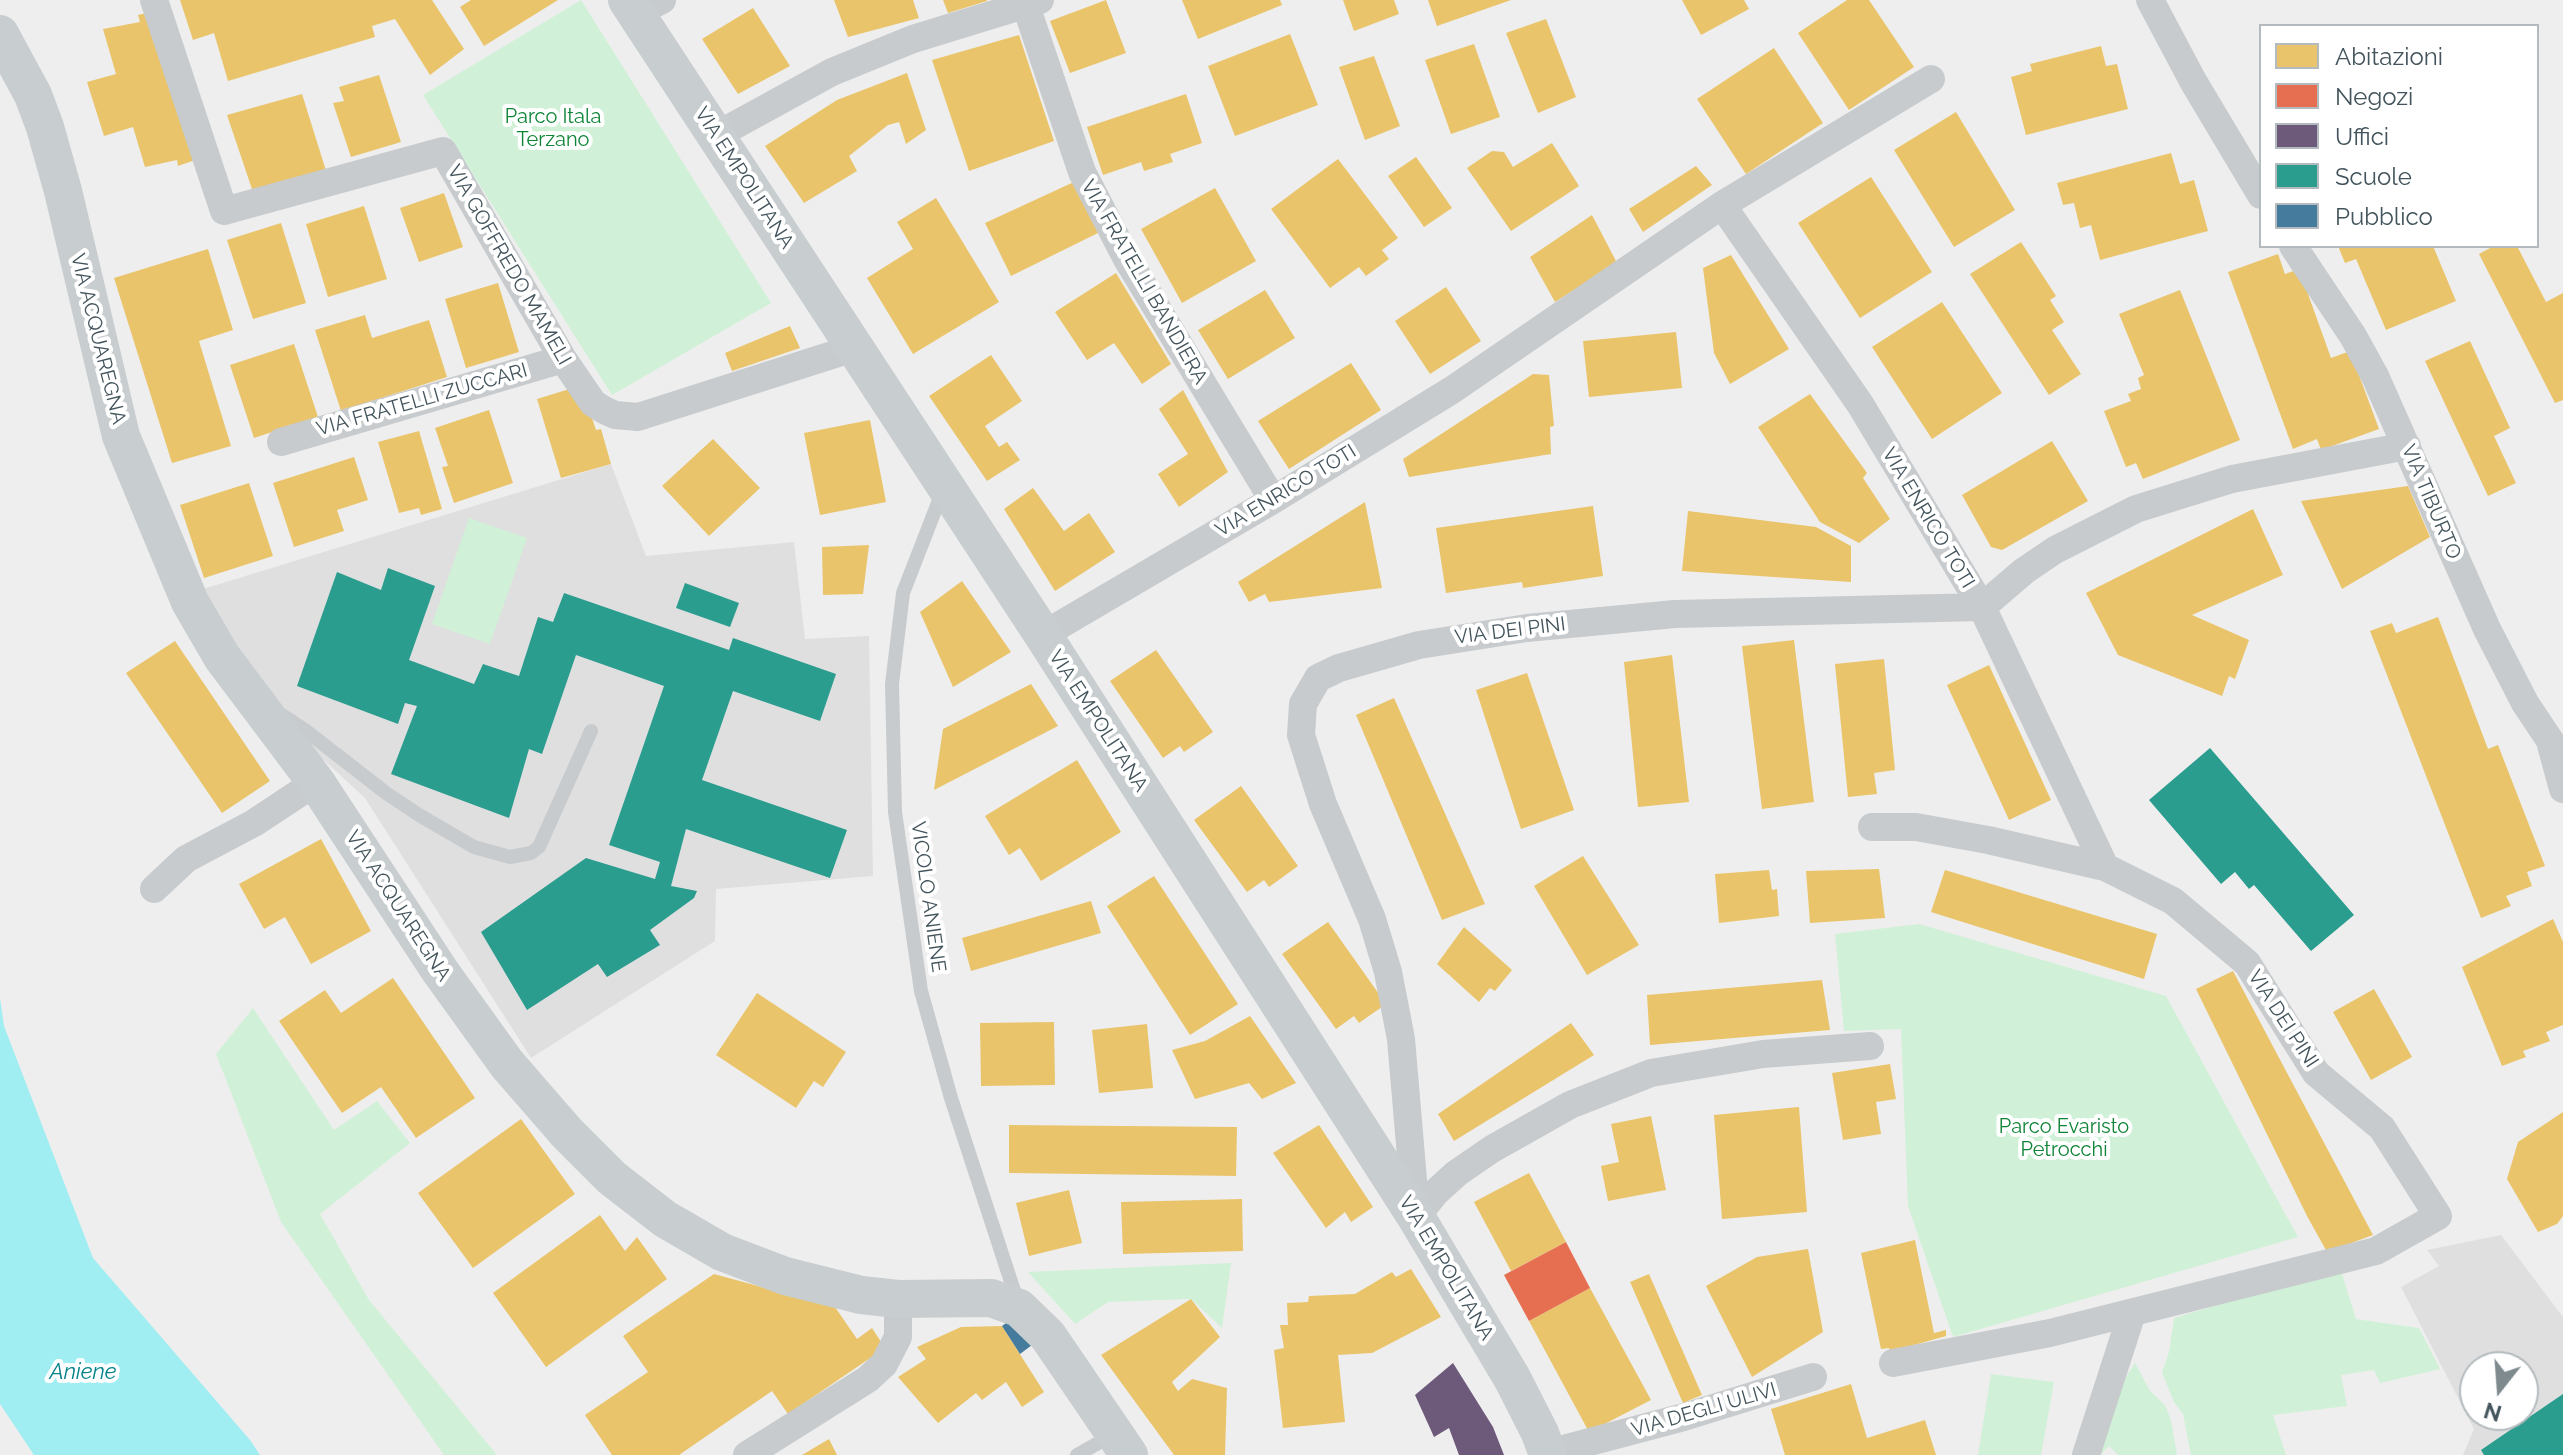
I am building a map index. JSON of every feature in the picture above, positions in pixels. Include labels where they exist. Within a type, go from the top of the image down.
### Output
[{"type":"main road","name":"VIA EMPOLITANA","points":[[641,4],[717,135],[1043,635],[1416,1217],[1512,1378],[1548,1454]]},
{"type":"main road","name":"VIA ACQUAREGNA","points":[[0,34],[33,95],[51,145],[110,397],[129,459],[198,619],[316,782],[479,1028],[547,1111],[612,1178],[665,1219],[745,1262],[827,1288],[898,1299],[981,1297],[1019,1308],[1048,1336],[1122,1444]]},
{"type":"street","name":"VIA GOFFREDO MAMELI","points":[[154,0],[224,211],[443,151],[563,359],[593,403],[615,415],[638,417],[854,348]]},
{"type":"street","points":[[2150,0],[2193,81],[2259,192]]},
{"type":"street","points":[[717,135],[832,72],[913,39],[1033,3]]},
{"type":"street","name":"VIA FRATELLI BANDIERA","points":[[1033,3],[1082,172],[1127,259],[1273,500]]},
{"type":"street","name":"VIA ENRICO TOTI","points":[[1043,635],[1452,390],[1722,205],[1931,79]]},
{"type":"street","name":"VIA ENRICO TOTI","points":[[1722,205],[1860,404],[1982,607],[2024,571],[2055,550],[2136,509],[2232,479],[2407,446]]},
{"type":"street","name":"VIA TIBURTO","points":[[2294,248],[2360,349],[2407,446],[2487,629],[2525,703],[2557,752],[2563,789]]},
{"type":"street","name":"VIA FRATELLI ZUCCARI","points":[[281,442],[563,359]]},
{"type":"street","points":[[1982,607],[2105,867]]},
{"type":"street","name":"VIA DEI PINI","points":[[1416,1217],[1401,1039],[1388,972],[1372,919],[1323,804],[1301,735],[1303,704],[1318,678],[1339,668],[1419,645],[1539,626],[1675,614],[1982,607]]},
{"type":"street","points":[[154,889],[186,859],[254,823],[316,782]]},
{"type":"street","name":"VIA DEI PINI","points":[[1872,827],[1916,827],[2105,867],[2173,901],[2247,963],[2316,1073],[2382,1128],[2438,1216],[2376,1251],[2132,1313]]},
{"type":"street","points":[[1416,1217],[1436,1192],[1457,1173],[1492,1149],[1570,1105],[1651,1073],[1763,1054],[1870,1046]]},
{"type":"street","points":[[747,1455],[868,1379],[884,1364],[898,1337],[898,1299]]},
{"type":"street","points":[[1893,1363],[2050,1333],[2132,1313]]},
{"type":"street","points":[[2086,1455],[2132,1313]]},
{"type":"street","name":"VIA DEGLI ULIVI","points":[[1548,1454],[1684,1417],[1813,1377]]},
{"type":"lane","name":"VICOLO ANIENE","points":[[945,486],[903,593],[892,684],[895,812],[921,991],[951,1098],[1019,1308]]},
{"type":"lane","points":[[251,696],[305,730],[419,815],[474,847],[510,857],[531,853],[539,847],[591,731]]},
{"type":"lane","points":[[1077,1455],[1122,1444]]},
{"type":"shaded area","points":[[611,464],[646,556],[794,542],[805,639],[869,636],[873,876],[716,889],[715,941],[531,1058],[365,798],[288,727],[231,651],[203,589]]},
{"type":"shaded area","points":[[2501,1235],[2563,1317],[2563,1455],[2463,1455],[2473,1431],[2539,1431],[2539,1351],[2459,1351],[2459,1400],[2401,1287],[2439,1266],[2427,1250]]},
{"type":"green space","name":"Parco Itala Terzano","points":[[581,0],[771,303],[612,395],[423,95]]},
{"type":"green space","points":[[469,518],[527,538],[490,644],[432,624]]},
{"type":"green space","name":"Parco Evaristo Petrocchi","points":[[1919,924],[2166,996],[2298,1237],[1953,1337],[1908,1206],[1901,1029],[1844,1031],[1835,934]]},
{"type":"green space","points":[[253,1008],[334,1130],[377,1101],[410,1143],[320,1214],[369,1300],[497,1455],[444,1455],[281,1222],[216,1054]]},
{"type":"green space","points":[[1231,1263],[1222,1328],[1191,1299],[1108,1302],[1075,1324],[1028,1272]]},
{"type":"green space","points":[[2342,1274],[2356,1319],[2419,1328],[2440,1369],[2380,1383],[2374,1370],[2341,1375],[2347,1406],[2273,1415],[2286,1455],[2191,1455],[2183,1414],[2174,1402],[2162,1373],[2174,1318],[2296,1282]]},
{"type":"green space","points":[[2135,1363],[2150,1391],[2165,1405],[2177,1455],[2118,1455],[2109,1446],[2100,1455],[2116,1392]]},
{"type":"green space","points":[[1991,1374],[2054,1382],[2041,1455],[1978,1455]]},
{"type":"water","name":"Aniene","points":[[0,998],[4,1026],[93,1258],[260,1455],[34,1455],[0,1404]]},
{"type":"building: Abitazioni","points":[[180,0],[432,0],[464,49],[430,75],[395,19],[372,26],[375,37],[228,81],[214,33],[193,40]]},
{"type":"building: Abitazioni","points":[[471,0],[558,0],[484,46],[460,7]]},
{"type":"building: Abitazioni","points":[[834,0],[913,0],[919,18],[848,37]]},
{"type":"building: Abitazioni","points":[[943,0],[987,0],[987,1],[948,13]]},
{"type":"building: Abitazioni","points":[[1106,0],[1126,53],[1070,73],[1050,21]]},
{"type":"building: Abitazioni","points":[[1182,0],[1280,0],[1282,5],[1198,39]]},
{"type":"building: Abitazioni","points":[[1343,0],[1394,0],[1399,14],[1354,31]]},
{"type":"building: Abitazioni","points":[[1428,0],[1511,0],[1437,26]]},
{"type":"building: Abitazioni","points":[[1682,0],[1744,0],[1749,9],[1701,35]]},
{"type":"building: Abitazioni","points":[[1847,0],[1869,0],[1914,67],[1849,110],[1798,33]]},
{"type":"building: Abitazioni","points":[[753,8],[790,66],[738,94],[702,39]]},
{"type":"building: Abitazioni","points":[[151,12],[198,159],[178,166],[177,160],[145,167],[133,127],[104,136],[87,82],[116,74],[103,29],[140,22],[138,15]]},
{"type":"building: Abitazioni","points":[[1546,19],[1576,97],[1538,113],[1506,33]]},
{"type":"building: Abitazioni","points":[[1290,34],[1318,105],[1235,136],[1208,66]]},
{"type":"building: Abitazioni","points":[[1019,35],[1054,141],[969,171],[932,60]]},
{"type":"building: Abitazioni","points":[[1474,44],[1500,117],[1451,134],[1425,60]]},
{"type":"building: Abitazioni","points":[[2101,46],[2106,66],[2117,64],[2128,109],[2026,135],[2011,77],[2032,71],[2030,64]]},
{"type":"building: Abitazioni","points":[[1774,48],[1823,123],[1746,174],[1697,99]]},
{"type":"building: Abitazioni","points":[[1374,56],[1400,126],[1365,140],[1339,67]]},
{"type":"building: Abitazioni","points":[[907,73],[926,130],[906,144],[899,122],[888,125],[849,156],[857,171],[804,203],[765,146],[837,100]]},
{"type":"building: Abitazioni","points":[[379,75],[401,142],[351,157],[333,103],[344,101],[339,87]]},
{"type":"building: Abitazioni","points":[[302,94],[327,174],[254,195],[227,115]]},
{"type":"building: Abitazioni","points":[[1186,94],[1202,143],[1170,154],[1173,162],[1144,171],[1141,162],[1103,175],[1087,127]]},
{"type":"building: Abitazioni","points":[[1956,112],[2015,210],[1954,247],[1894,150]]},
{"type":"building: Abitazioni","points":[[1552,143],[1579,186],[1511,231],[1467,168],[1492,151],[1504,152],[1513,167]]},
{"type":"building: Abitazioni","points":[[2171,153],[2180,184],[2194,180],[2208,231],[2100,260],[2091,225],[2080,228],[2074,203],[2063,205],[2057,183]]},
{"type":"building: Abitazioni","points":[[1416,157],[1452,208],[1424,227],[1388,176]]},
{"type":"building: Abitazioni","points":[[1338,159],[1398,238],[1382,250],[1389,259],[1366,276],[1359,267],[1330,288],[1271,209]]},
{"type":"building: Abitazioni","points":[[1696,166],[1712,185],[1643,232],[1629,209]]},
{"type":"building: Abitazioni","points":[[1871,177],[1932,272],[1860,318],[1798,223]]},
{"type":"building: Abitazioni","points":[[1076,181],[1104,230],[1011,276],[985,223]]},
{"type":"building: Abitazioni","points":[[1215,188],[1256,261],[1182,303],[1141,229]]},
{"type":"building: Abitazioni","points":[[444,193],[463,247],[419,262],[400,208]]},
{"type":"building: Abitazioni","points":[[936,198],[999,302],[913,354],[867,278],[913,249],[897,222]]},
{"type":"building: Abitazioni","points":[[364,206],[387,279],[328,297],[306,224]]},
{"type":"building: Abitazioni","points":[[1592,215],[1617,263],[1555,302],[1530,257]]},
{"type":"building: Abitazioni","points":[[281,223],[306,303],[253,319],[227,240]]},
{"type":"building: Abitazioni","points":[[2021,242],[2056,296],[2050,300],[2064,322],[2052,330],[2081,374],[2049,395],[1970,274]]},
{"type":"building: Abitazioni","points":[[2339,248],[2434,248],[2456,301],[2386,330],[2356,259],[2345,263]]},
{"type":"building: Abitazioni","points":[[2490,248],[2518,248],[2546,302],[2563,293],[2563,400],[2555,403],[2479,254]]},
{"type":"building: Abitazioni","points":[[208,249],[233,330],[199,341],[231,446],[172,463],[114,278]]},
{"type":"building: Abitazioni","points":[[2278,254],[2285,274],[2299,269],[2331,358],[2350,351],[2379,429],[2321,450],[2317,439],[2293,449],[2228,272]]},
{"type":"building: Abitazioni","points":[[1731,255],[1789,349],[1730,384],[1714,353],[1703,268]]},
{"type":"building: Abitazioni","points":[[1116,273],[1171,364],[1142,384],[1114,343],[1087,360],[1055,312]]},
{"type":"building: Abitazioni","points":[[498,283],[519,352],[466,368],[445,299]]},
{"type":"building: Abitazioni","points":[[1446,287],[1481,341],[1430,374],[1395,321]]},
{"type":"building: Abitazioni","points":[[1265,290],[1295,338],[1228,379],[1198,330]]},
{"type":"building: Abitazioni","points":[[2180,290],[2240,440],[2143,479],[2136,463],[2126,467],[2104,411],[2131,401],[2128,394],[2141,389],[2138,378],[2144,375],[2119,314]]},
{"type":"building: Abitazioni","points":[[1942,302],[2002,393],[1932,439],[1872,347]]},
{"type":"building: Abitazioni","points":[[365,315],[372,338],[429,320],[447,377],[341,411],[315,330]]},
{"type":"building: Abitazioni","points":[[790,326],[800,348],[732,371],[725,353]]},
{"type":"building: Abitazioni","points":[[1676,332],[1682,388],[1589,397],[1583,341]]},
{"type":"building: Abitazioni","points":[[2470,341],[2510,428],[2494,436],[2516,483],[2488,496],[2425,361]]},
{"type":"building: Abitazioni","points":[[294,344],[318,417],[254,438],[230,365]]},
{"type":"building: Abitazioni","points":[[991,355],[1022,401],[985,426],[999,447],[1007,442],[1020,460],[987,481],[929,396]]},
{"type":"building: Abitazioni","points":[[1351,363],[1381,410],[1289,469],[1258,421]]},
{"type":"building: Abitazioni","points":[[1533,374],[1549,375],[1554,426],[1550,427],[1551,454],[1409,477],[1403,459]]},
{"type":"building: Abitazioni","points":[[576,387],[588,406],[596,430],[601,429],[611,464],[561,478],[537,399]]},
{"type":"building: Abitazioni","points":[[1183,390],[1228,472],[1179,507],[1158,474],[1188,454],[1159,409]]},
{"type":"building: Abitazioni","points":[[1810,394],[1867,473],[1863,478],[1890,519],[1859,543],[1820,522],[1758,427]]},
{"type":"building: Abitazioni","points":[[489,410],[513,483],[454,503],[442,467],[448,466],[435,428]]},
{"type":"building: Abitazioni","points":[[870,420],[886,502],[820,515],[804,433]]},
{"type":"building: Abitazioni","points":[[419,431],[442,509],[421,515],[419,508],[399,513],[378,442]]},
{"type":"building: Abitazioni","points":[[713,439],[760,488],[709,536],[662,486]]},
{"type":"building: Abitazioni","points":[[2052,441],[2088,501],[2002,550],[1991,547],[1962,495]]},
{"type":"building: Abitazioni","points":[[354,457],[368,500],[337,510],[344,531],[294,547],[273,483]]},
{"type":"building: Abitazioni","points":[[249,483],[273,556],[204,578],[180,505]]},
{"type":"building: Abitazioni","points":[[2408,486],[2430,537],[2342,589],[2301,501]]},
{"type":"building: Abitazioni","points":[[1033,488],[1064,531],[1089,513],[1115,552],[1055,591],[1004,509]]},
{"type":"building: Abitazioni","points":[[1365,502],[1382,588],[1269,602],[1265,594],[1249,602],[1238,582]]},
{"type":"building: Abitazioni","points":[[1593,506],[1603,576],[1523,588],[1522,582],[1446,593],[1436,528]]},
{"type":"building: Abitazioni","points":[[2253,509],[2283,575],[2192,615],[2249,640],[2235,679],[2229,676],[2222,696],[2118,655],[2086,593]]},
{"type":"building: Abitazioni","points":[[1688,511],[1816,527],[1851,546],[1851,582],[1682,571]]},
{"type":"building: Abitazioni","points":[[869,545],[863,594],[823,595],[822,547]]},
{"type":"building: Abitazioni","points":[[962,581],[1011,652],[953,687],[920,612]]},
{"type":"building: Abitazioni","points":[[2438,617],[2488,749],[2498,745],[2545,866],[2527,872],[2532,886],[2506,896],[2511,906],[2481,918],[2370,631],[2392,623],[2396,633]]},
{"type":"building: Abitazioni","points":[[1794,640],[1814,802],[1762,809],[1742,646]]},
{"type":"building: Abitazioni","points":[[175,641],[270,781],[222,813],[126,673]]},
{"type":"building: Abitazioni","points":[[1156,650],[1213,732],[1184,752],[1180,746],[1163,758],[1110,681]]},
{"type":"building: Abitazioni","points":[[1672,655],[1689,802],[1638,807],[1624,662]]},
{"type":"building: Abitazioni","points":[[1884,659],[1895,770],[1874,773],[1877,794],[1848,797],[1835,664]]},
{"type":"building: Abitazioni","points":[[1989,665],[2051,800],[2009,820],[1947,685]]},
{"type":"building: Abitazioni","points":[[1527,673],[1574,810],[1521,829],[1476,690]]},
{"type":"building: Abitazioni","points":[[1031,684],[1058,726],[934,790],[943,729]]},
{"type":"building: Abitazioni","points":[[1394,698],[1485,904],[1442,920],[1356,715]]},
{"type":"building: Abitazioni","points":[[1077,760],[1121,832],[1041,881],[1020,848],[1009,855],[985,816]]},
{"type":"building: Abitazioni","points":[[1241,786],[1298,866],[1269,887],[1264,880],[1247,892],[1194,820]]},
{"type":"building: Abitazioni","points":[[321,839],[371,931],[311,964],[285,917],[264,929],[239,884]]},
{"type":"building: Abitazioni","points":[[1583,856],[1639,945],[1587,975],[1534,886]]},
{"type":"building: Abitazioni","points":[[1879,869],[1885,918],[1810,923],[1806,871]]},
{"type":"building: Abitazioni","points":[[1769,870],[1772,890],[1777,889],[1779,916],[1719,923],[1715,874]]},
{"type":"building: Abitazioni","points":[[1945,870],[2157,934],[2144,979],[1931,912]]},
{"type":"building: Abitazioni","points":[[1154,876],[1238,1004],[1190,1035],[1107,906]]},
{"type":"building: Abitazioni","points":[[1091,901],[1101,933],[971,971],[962,938]]},
{"type":"building: Abitazioni","points":[[2553,919],[2563,942],[2563,1025],[2546,1032],[2550,1041],[2523,1051],[2526,1057],[2502,1066],[2462,967]]},
{"type":"building: Abitazioni","points":[[1328,922],[1386,1004],[1359,1023],[1354,1016],[1336,1029],[1282,954]]},
{"type":"building: Abitazioni","points":[[1464,927],[1512,970],[1495,991],[1490,988],[1479,1002],[1437,964]]},
{"type":"building: Abitazioni","points":[[2233,971],[2373,1235],[2327,1252],[2307,1216],[2196,989]]},
{"type":"building: Abitazioni","points":[[393,978],[475,1098],[416,1138],[381,1087],[342,1113],[279,1021],[325,990],[341,1013]]},
{"type":"building: Abitazioni","points":[[1822,980],[1830,1030],[1650,1045],[1647,995]]},
{"type":"building: Abitazioni","points":[[2374,989],[2412,1057],[2371,1080],[2333,1012]]},
{"type":"building: Abitazioni","points":[[757,993],[846,1052],[823,1087],[814,1081],[796,1108],[716,1055]]},
{"type":"building: Abitazioni","points":[[1250,1016],[1296,1083],[1262,1099],[1249,1083],[1195,1099],[1172,1050],[1205,1041]]},
{"type":"building: Abitazioni","points":[[1054,1022],[1055,1085],[981,1086],[980,1023]]},
{"type":"building: Abitazioni","points":[[1571,1023],[1594,1055],[1454,1141],[1438,1114]]},
{"type":"building: Abitazioni","points":[[1147,1024],[1153,1088],[1099,1093],[1092,1030]]},
{"type":"building: Abitazioni","points":[[1890,1064],[1896,1099],[1876,1102],[1881,1134],[1843,1140],[1832,1073]]},
{"type":"building: Abitazioni","points":[[1799,1107],[1807,1212],[1722,1219],[1714,1115]]},
{"type":"building: Abitazioni","points":[[2563,1112],[2563,1216],[2557,1224],[2538,1232],[2507,1179],[2518,1142]]},
{"type":"building: Abitazioni","points":[[1651,1116],[1666,1190],[1608,1201],[1601,1166],[1619,1162],[1611,1124]]},
{"type":"building: Abitazioni","points":[[521,1119],[575,1194],[473,1268],[418,1193]]},
{"type":"building: Abitazioni","points":[[1009,1125],[1237,1127],[1236,1176],[1009,1173]]},
{"type":"building: Abitazioni","points":[[1319,1125],[1373,1207],[1351,1222],[1345,1212],[1326,1228],[1273,1153]]},
{"type":"building: Abitazioni","points":[[1529,1173],[1566,1242],[1511,1271],[1474,1202]]},
{"type":"building: Abitazioni","points":[[1069,1190],[1082,1243],[1029,1256],[1016,1203]]},
{"type":"building: Abitazioni","points":[[1242,1199],[1243,1251],[1123,1254],[1121,1202]]},
{"type":"building: Abitazioni","points":[[600,1215],[625,1251],[637,1237],[667,1279],[546,1367],[493,1293]]},
{"type":"building: Abitazioni","points":[[1915,1240],[1934,1333],[1946,1330],[1946,1336],[1890,1352],[1889,1348],[1881,1349],[1861,1253]]},
{"type":"building: Abitazioni","points":[[1808,1249],[1823,1332],[1752,1377],[1706,1286],[1757,1257]]},
{"type":"building: Abitazioni","points":[[1411,1269],[1441,1317],[1372,1353],[1338,1355],[1345,1422],[1283,1428],[1274,1350],[1284,1348],[1280,1325],[1288,1325],[1287,1303],[1308,1302],[1309,1296],[1355,1294],[1392,1272],[1396,1277]]},
{"type":"building: Abitazioni","points":[[714,1274],[835,1307],[857,1339],[872,1328],[885,1348],[788,1414],[772,1391],[679,1455],[612,1455],[585,1415],[648,1372],[623,1336]]},
{"type":"building: Abitazioni","points":[[1649,1274],[1702,1395],[1683,1403],[1630,1282]]},
{"type":"building: Abitazioni","points":[[1590,1288],[1651,1400],[1589,1432],[1529,1321]]},
{"type":"building: Abitazioni","points":[[1191,1299],[1220,1337],[1172,1382],[1178,1391],[1192,1379],[1227,1388],[1225,1455],[1174,1455],[1101,1355]]},
{"type":"building: Abitazioni","points":[[1002,1326],[1044,1392],[1022,1407],[1006,1382],[982,1400],[976,1393],[938,1423],[898,1377],[926,1359],[917,1347],[961,1327]]},
{"type":"building: Abitazioni","points":[[1851,1384],[1867,1438],[1925,1420],[1936,1455],[1785,1455],[1771,1409]]},
{"type":"building: Abitazioni","points":[[829,1439],[837,1455],[802,1455]]},
{"type":"building: Negozi","points":[[1566,1242],[1590,1288],[1529,1321],[1504,1275]]},
{"type":"building: Uffici","points":[[1453,1363],[1493,1427],[1504,1455],[1459,1455],[1449,1428],[1434,1437],[1415,1395]]},
{"type":"building: Scuole","points":[[388,568],[435,586],[409,660],[474,684],[483,664],[519,676],[538,617],[553,622],[564,593],[729,650],[733,638],[836,674],[820,721],[733,691],[702,780],[847,830],[830,878],[686,829],[671,886],[697,891],[694,898],[650,930],[660,945],[607,977],[598,964],[527,1010],[481,932],[586,858],[655,879],[660,862],[609,845],[664,686],[576,655],[542,754],[529,749],[509,818],[391,774],[417,706],[405,703],[398,724],[297,686],[337,572],[381,590]]},
{"type":"building: Scuole","points":[[685,583],[739,603],[730,627],[676,608]]},
{"type":"building: Scuole","points":[[2210,748],[2354,915],[2311,951],[2254,885],[2249,889],[2235,872],[2221,884],[2149,800]]},
{"type":"building: Scuole","points":[[2563,1394],[2563,1455],[2484,1455],[2481,1450],[2509,1431],[2539,1431],[2539,1410]]},
{"type":"building: Pubblico","points":[[1018,1314],[1036,1342],[1020,1354],[1002,1326]]}]
